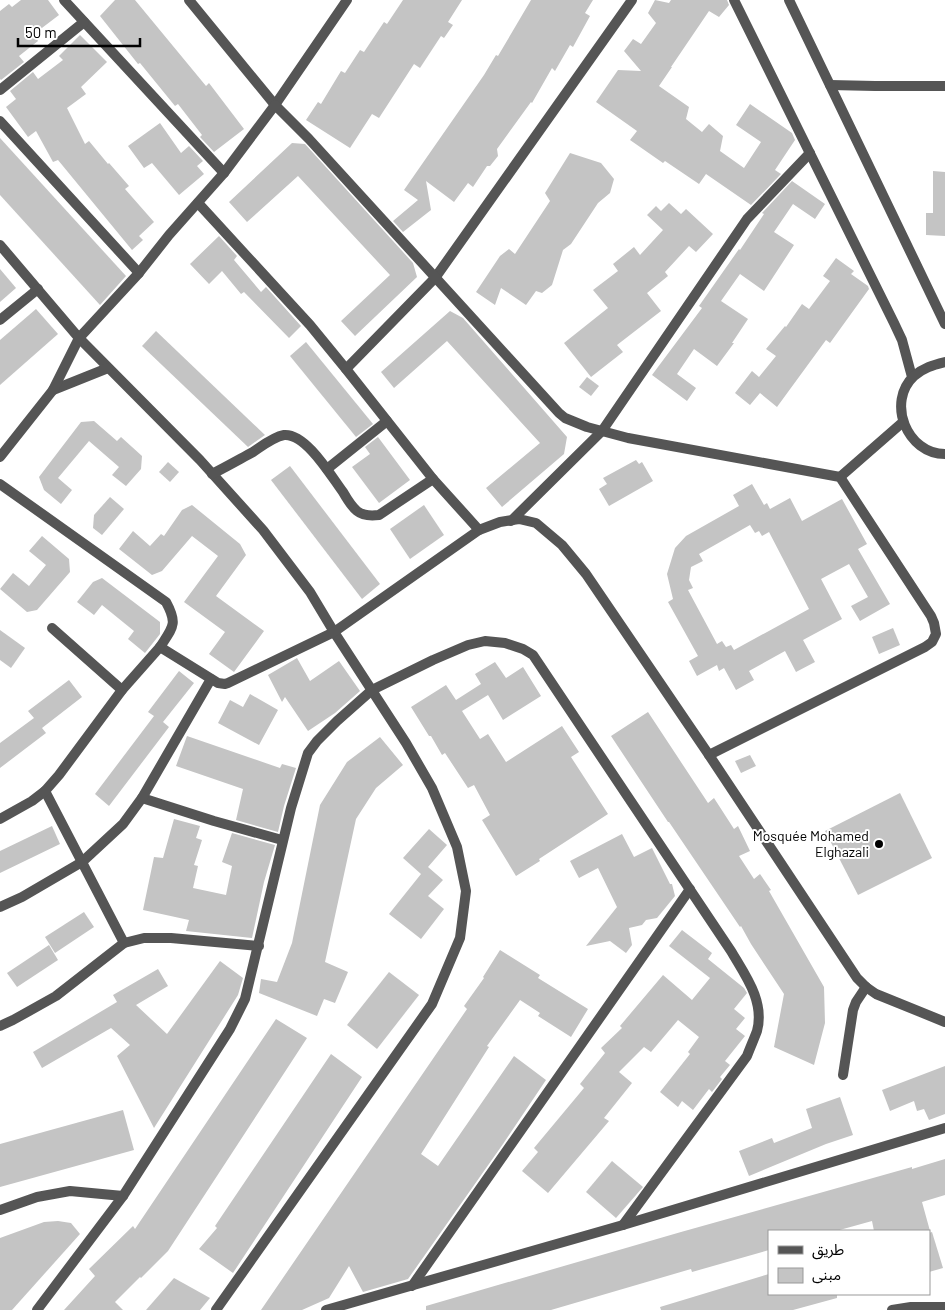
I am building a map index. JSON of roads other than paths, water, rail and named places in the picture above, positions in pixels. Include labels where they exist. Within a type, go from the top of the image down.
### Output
[{"type":"street","points":[[64,0],[224,173]]},
{"type":"street","points":[[190,0],[275,105],[309,139],[559,414],[579,424],[628,438],[840,477],[931,616],[936,634],[924,647],[709,755]]},
{"type":"street","points":[[0,457],[53,390],[79,338],[139,273],[169,235],[224,173],[275,105],[348,0]]},
{"type":"street","points":[[346,369],[435,278],[632,0]]},
{"type":"street","points":[[734,0],[902,340],[912,377]]},
{"type":"street","points":[[789,0],[945,324]]},
{"type":"street","points":[[0,90],[84,22]]},
{"type":"street","points":[[830,85],[945,86]]},
{"type":"street","points":[[0,121],[139,273]]},
{"type":"street","points":[[511,520],[602,431],[747,219],[810,153]]},
{"type":"street","points":[[198,203],[310,325],[433,479],[479,530]]},
{"type":"street","points":[[0,245],[79,338],[212,474],[263,530],[310,592],[406,743],[432,788],[457,847],[466,890],[460,938],[432,1004],[216,1310]]},
{"type":"street","points":[[0,320],[38,289]]},
{"type":"street","points":[[945,362],[928,366],[912,377],[904,391],[901,406],[903,422],[911,437],[924,448],[945,454]]},
{"type":"street","points":[[53,390],[108,368]]},
{"type":"street","points":[[327,469],[387,421]]},
{"type":"street","points":[[840,477],[903,422]]},
{"type":"street","points":[[212,474],[285,435],[304,442],[327,469],[351,505],[358,512],[369,516],[378,516],[433,479]]},
{"type":"street","points":[[0,484],[166,602],[173,620],[172,629],[160,647],[122,690],[59,775],[32,802],[0,819]]},
{"type":"street","points":[[160,647],[211,679],[222,684],[228,683],[334,632],[479,530],[500,522],[519,519],[536,523],[562,545],[586,574],[857,978],[876,994],[945,1022]]},
{"type":"street","points":[[52,628],[122,690]]},
{"type":"street","points":[[37,1310],[122,1196],[230,1028],[245,999],[259,946],[282,840],[308,753],[337,721],[372,690],[433,660],[468,645],[485,641],[505,643],[523,649],[533,656],[749,980],[758,1002],[757,1030],[747,1056],[623,1225]]},
{"type":"street","points":[[0,907],[22,898],[82,862],[123,824],[142,798],[211,679]]},
{"type":"street","points":[[45,791],[124,943]]},
{"type":"street","points":[[142,798],[282,840]]},
{"type":"street","points":[[412,1286],[690,890]]},
{"type":"street","points":[[0,1026],[56,996],[124,943],[144,938],[171,938],[259,946]]},
{"type":"street","points":[[843,1075],[853,1010],[866,987]]},
{"type":"street","points":[[326,1310],[623,1225],[945,1128]]},
{"type":"street","points":[[0,1210],[37,1198],[70,1191],[122,1196]]},
{"type":"street","points":[[892,1310],[911,1307],[945,1307]]},
{"type":"place","name":"Mosquée Mohamed Elghazali","points":[[879,844]]}]
